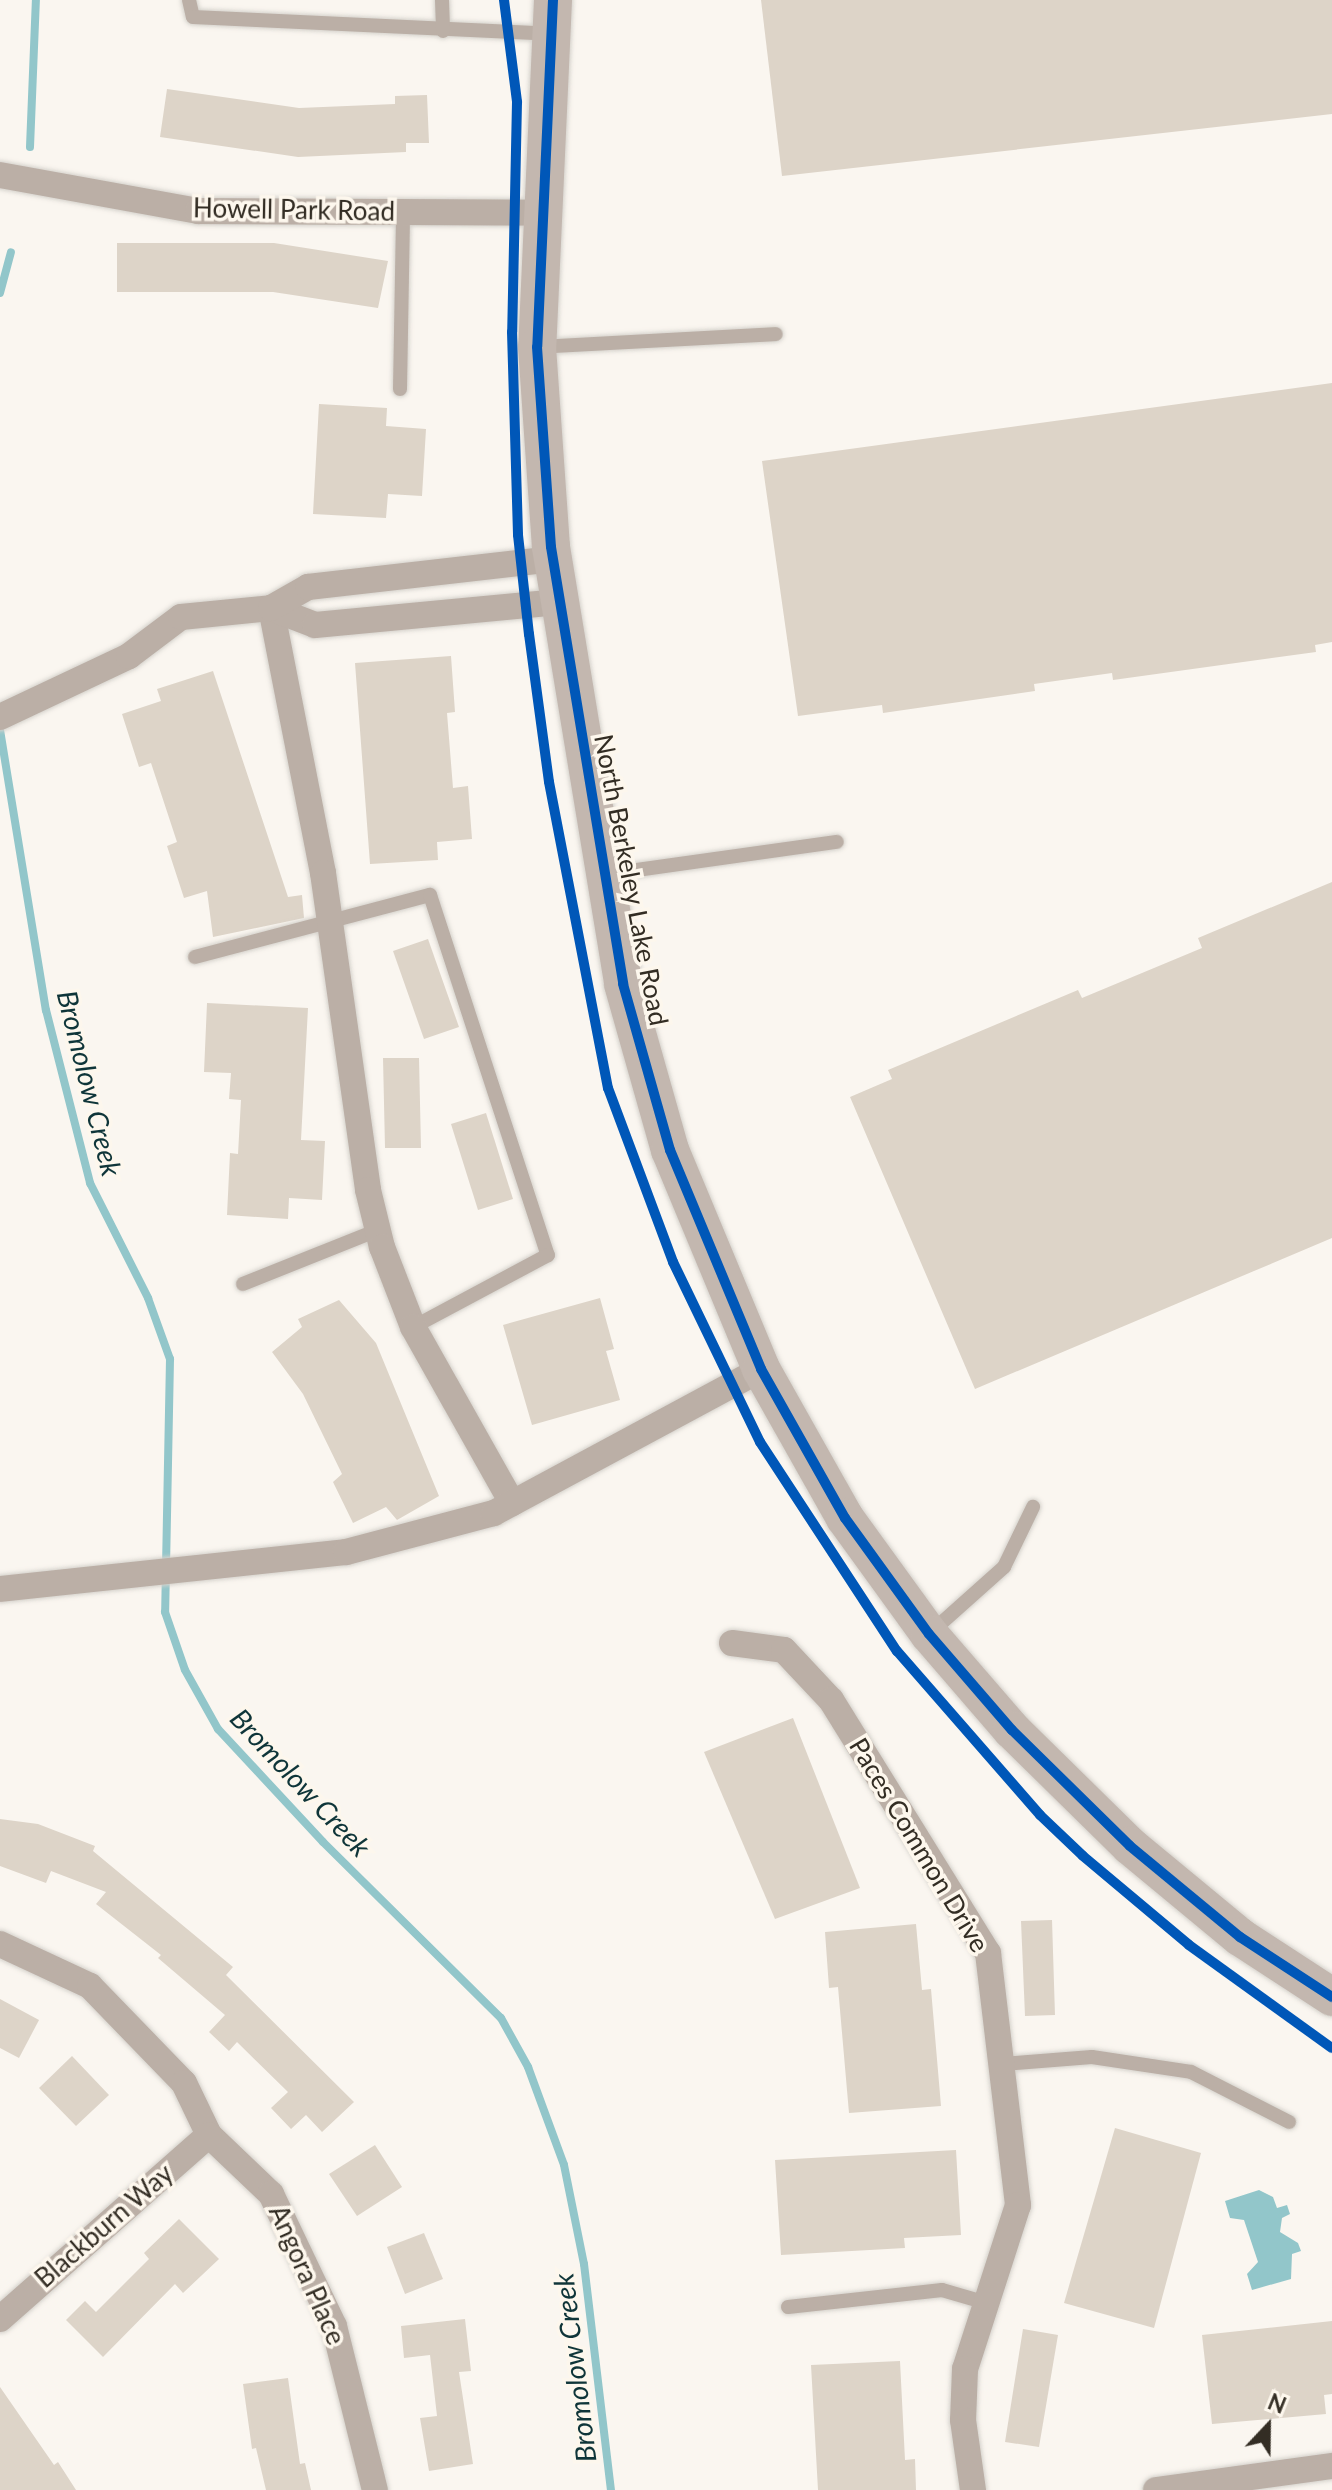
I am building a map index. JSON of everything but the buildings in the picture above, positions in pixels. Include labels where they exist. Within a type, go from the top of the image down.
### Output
[{"type":"street","name":"North Berkeley Lake Road","points":[[552,17],[537,347],[553,559],[623,984],[670,1150],[761,1369],[845,1518],[929,1634],[1012,1730],[1130,1846],[1240,1937],[1332,1997]]},
{"type":"street","name":"Howell Park Road","points":[[0,175],[198,211],[543,213]]},
{"type":"street","points":[[0,717],[129,656],[181,617],[271,608],[308,587],[553,559]]},
{"type":"street","points":[[413,575],[417,617]]},
{"type":"street","points":[[349,582],[354,622]]},
{"type":"street","points":[[271,608],[315,625],[559,602]]},
{"type":"street","points":[[271,608],[331,923],[378,1230],[413,1327],[512,1503]]},
{"type":"street","points":[[0,1589],[346,1552],[494,1513],[761,1369]]},
{"type":"street","name":"Paces Common Drive","points":[[732,1643],[784,1650],[831,1700],[988,1953],[1018,2205],[983,2302],[965,2369],[963,2420],[973,2490]]},
{"type":"street","name":"Angora Place","points":[[0,1944],[90,1986],[184,2083],[209,2135],[271,2194],[334,2326],[375,2490]]},
{"type":"street","name":"Blackburn Way","points":[[0,2319],[209,2135]]},
{"type":"street","points":[[1156,2490],[1332,2466]]},
{"type":"lane","points":[[189,0],[193,17],[443,31],[552,17]]},
{"type":"lane","points":[[442,0],[443,31]]},
{"type":"lane","points":[[400,389],[403,212]]},
{"type":"lane","points":[[537,347],[776,334]]},
{"type":"lane","points":[[603,874],[837,842]]},
{"type":"lane","points":[[195,957],[430,895],[548,1255],[413,1327]]},
{"type":"lane","points":[[243,1284],[378,1230]]},
{"type":"lane","points":[[929,1634],[1004,1567],[1033,1507]]},
{"type":"lane","points":[[1003,2064],[1092,2057],[1191,2072],[1289,2122]]},
{"type":"lane","points":[[788,2307],[942,2290],[983,2302]]},
{"type":"water","points":[[1259,2190],[1273,2197],[1277,2208],[1287,2205],[1290,2214],[1282,2218],[1280,2232],[1298,2243],[1301,2251],[1292,2254],[1291,2279],[1252,2290],[1247,2274],[1258,2262],[1244,2220],[1230,2218],[1225,2201]]},
{"type":"waterway","name":"Bromolow Creek","points":[[30,147],[36,0]]},
{"type":"waterway","name":"Bromolow Creek","points":[[0,293],[11,252]]},
{"type":"waterway","name":"Bromolow Creek","points":[[0,730],[46,1010],[90,1183],[148,1298],[170,1359],[165,1612],[185,1670],[218,1729],[323,1842],[501,2018],[528,2067],[564,2165],[584,2264],[611,2490]]},
{"type":"cycle path","points":[[504,0],[517,102],[512,332],[518,535],[529,634],[549,782],[608,1088],[673,1262],[760,1442],[897,1651],[1040,1815],[1083,1856],[1189,1945],[1332,2048]]},
{"type":"cycle path","points":[[553,0],[537,347],[551,547],[623,984],[670,1150],[761,1369],[845,1518],[929,1634],[1012,1730],[1130,1846],[1240,1937],[1332,1997]]}]
